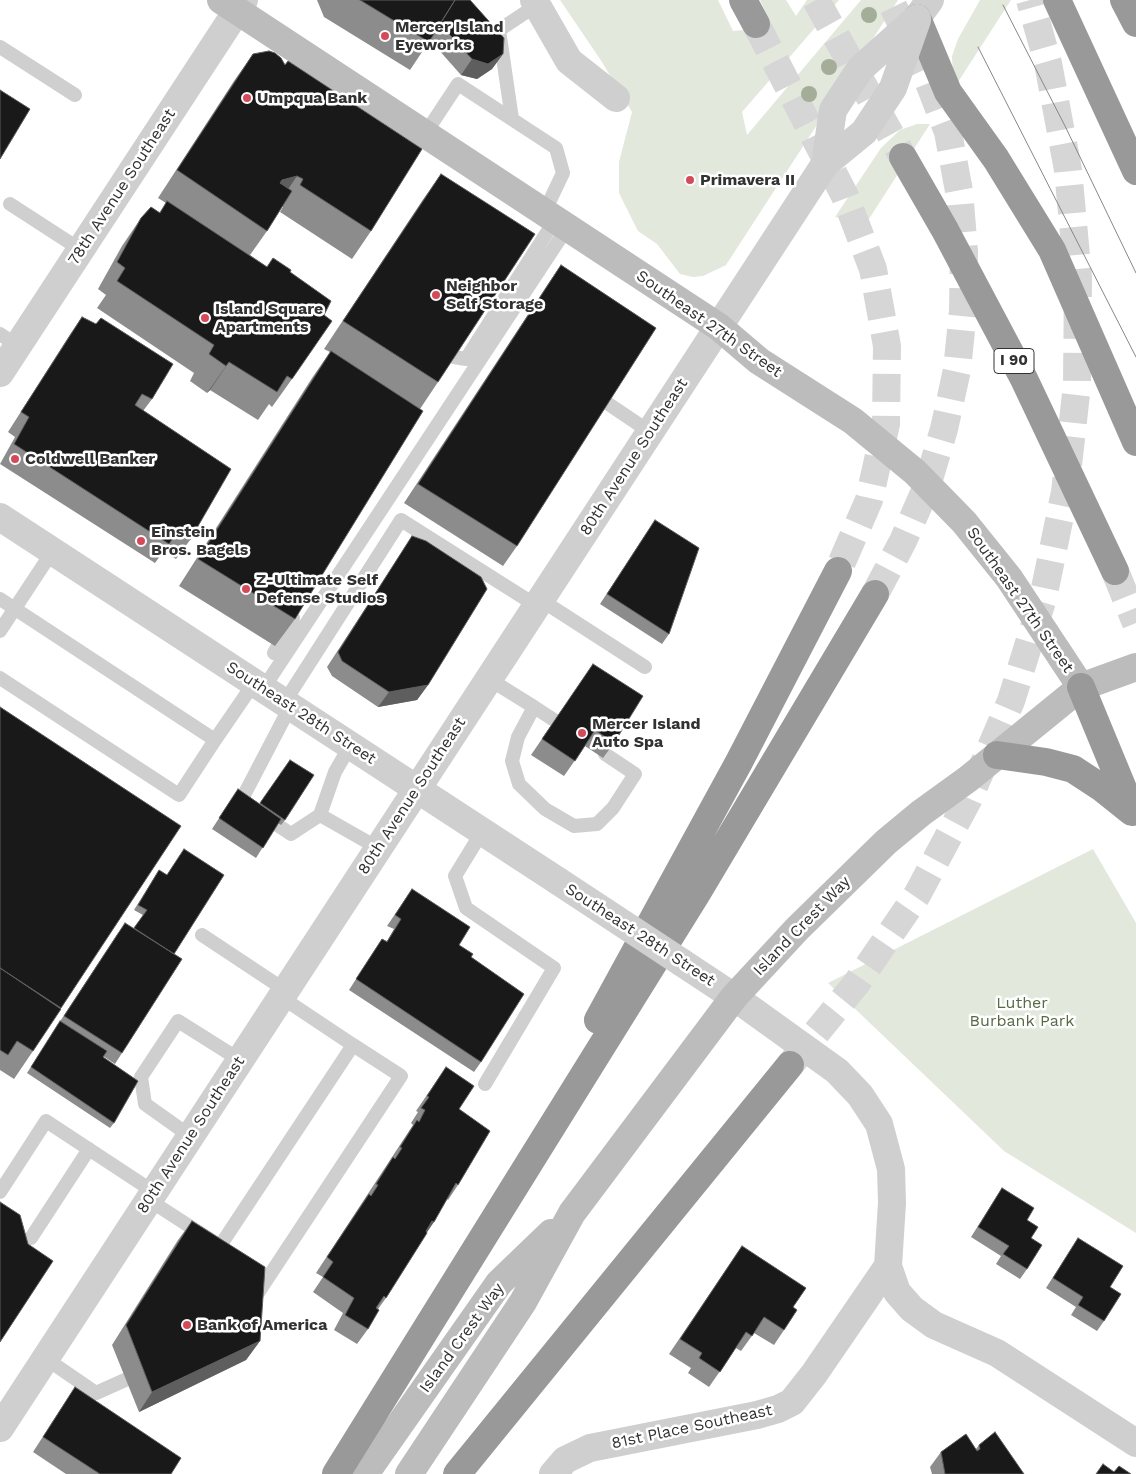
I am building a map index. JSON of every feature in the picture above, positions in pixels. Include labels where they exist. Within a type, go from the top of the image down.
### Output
[{"type":"highway","points":[[743,0],[756,24]]},
{"type":"highway","points":[[1057,0],[1136,171]]},
{"type":"highway","points":[[1124,0],[1136,23]]},
{"type":"highway","points":[[924,9],[948,92],[996,159],[1052,250],[1136,442]]},
{"type":"highway","name":"I 90","points":[[904,157],[1024,379],[1115,571]]},
{"type":"highway","points":[[500,1209],[608,1001],[738,762],[838,571]]},
{"type":"highway","points":[[336,1474],[697,893],[875,594]]},
{"type":"highway","points":[[1081,687],[1134,815]]},
{"type":"highway","points":[[996,755],[1046,762],[1073,769],[1102,788],[1134,815]]},
{"type":"highway","points":[[457,1474],[790,1066]]},
{"type":"main road","name":"Southeast 27th Street","points":[[234,4],[425,134],[719,327],[760,361],[853,421],[915,472],[964,522],[1009,578],[1081,687]]},
{"type":"main road","name":"Island Crest Way","points":[[409,1474],[523,1302],[572,1213],[734,997],[797,929],[886,842],[1081,687],[1136,668]]},
{"type":"main road","name":"Island Crest Way","points":[[365,1474],[499,1283],[572,1213]]},
{"type":"street","points":[[535,2],[569,61],[616,98]]},
{"type":"street","name":"78th Avenue Southeast","points":[[0,373],[9,340],[81,250],[234,4]]},
{"type":"street","name":"80th Avenue Southeast","points":[[825,164],[833,110],[860,69],[924,9]]},
{"type":"street","name":"80th Avenue Southeast","points":[[0,1428],[804,195],[825,164],[864,132],[893,88],[924,9]]},
{"type":"street","name":"Southeast 28th Street","points":[[0,518],[734,997],[837,1071],[860,1095],[879,1124],[891,1169],[892,1204],[888,1266],[897,1292],[912,1310],[934,1325],[997,1353],[1136,1443]]},
{"type":"street","name":"81st Place Southeast","points":[[552,1474],[565,1460],[590,1448],[757,1415],[778,1409],[792,1402],[814,1374],[888,1266]]},
{"type":"lane","points":[[512,119],[499,30],[535,2]]},
{"type":"lane","points":[[0,47],[75,96]]},
{"type":"lane","points":[[350,746],[335,772],[320,815],[291,834],[247,805],[243,797],[273,695],[555,220],[563,173],[556,148],[458,84],[425,134]]},
{"type":"lane","points":[[10,204],[81,250]]},
{"type":"lane","points":[[454,357],[466,358],[555,220]]},
{"type":"lane","points":[[583,376],[607,403],[650,432]]},
{"type":"lane","points":[[0,678],[179,795],[215,740],[273,695],[401,520],[645,668]]},
{"type":"lane","points":[[0,632],[52,552]]},
{"type":"lane","points":[[0,599],[215,740]]},
{"type":"lane","points":[[274,652],[295,615]]},
{"type":"lane","points":[[489,679],[554,720]]},
{"type":"lane","points":[[534,707],[518,737],[512,761],[519,784],[545,809],[574,826],[597,824],[613,808],[635,774],[605,754]]},
{"type":"lane","points":[[320,815],[378,848]]},
{"type":"lane","points":[[482,832],[455,876],[466,908],[554,968],[485,1084]]},
{"type":"lane","points":[[202,935],[353,1045],[401,1076],[245,1312]]},
{"type":"lane","points":[[190,1136],[146,1104],[141,1077],[178,1021],[240,1060]]},
{"type":"lane","points":[[0,1192],[46,1121],[89,1149],[220,1246],[353,1045]]},
{"type":"lane","points":[[31,1238],[89,1149]]},
{"type":"lane","points":[[45,1358],[96,1393],[159,1365]]},
{"type":"green space","points":[[560,0],[718,0],[733,31],[773,27],[760,0],[786,0],[796,16],[807,0],[839,0],[742,112],[747,135],[861,0],[898,0],[726,265],[703,276],[693,277],[680,274],[657,244],[638,231],[619,193],[619,162],[632,112],[602,62]]},
{"type":"green space","points":[[980,0],[1011,0],[956,85],[953,80],[952,56],[958,39]]},
{"type":"green space","points":[[917,124],[930,124],[867,222],[835,217],[881,148],[900,130]]},
{"type":"green space","name":"Luther Burbank Park","points":[[1093,849],[1136,923],[1136,1233],[1004,1151],[828,983]]},
{"type":"building","points":[[360,0],[455,0],[429,42]]},
{"type":"building","points":[[455,0],[470,0],[504,38],[503,54],[488,64],[472,59],[440,24]]},
{"type":"building","points":[[269,51],[281,58],[285,65],[288,61],[422,149],[371,231],[300,185],[303,179],[297,176],[282,180],[280,183],[292,191],[267,231],[177,170],[253,54]]},
{"type":"building","points":[[0,90],[30,109],[0,159]]},
{"type":"building","points":[[441,174],[535,234],[438,382],[343,321]]},
{"type":"building","name":"Island Square Apartments","points":[[167,201],[267,267],[273,258],[331,301],[324,315],[332,321],[292,379],[287,376],[277,392],[229,362],[226,366],[209,354],[214,345],[117,281],[125,268],[117,262],[141,218],[151,207],[160,213]]},
{"type":"building","points":[[561,265],[656,328],[517,546],[418,484]]},
{"type":"building","points":[[82,317],[96,324],[101,318],[173,364],[152,399],[142,394],[135,405],[231,469],[190,540],[177,532],[169,544],[14,444],[29,417],[21,412]]},
{"type":"building","points":[[331,351],[423,411],[295,619],[198,559]]},
{"type":"building","points":[[655,520],[699,548],[669,634],[607,594]]},
{"type":"building","points":[[412,536],[426,541],[481,577],[487,589],[428,685],[389,692],[342,661],[338,652]]},
{"type":"building","name":"Mercer Island Auto Spa","points":[[593,664],[643,696],[614,743],[595,730],[575,761],[542,739]]},
{"type":"building","points":[[0,707],[181,826],[61,1008],[0,968]]},
{"type":"building","points":[[290,760],[314,775],[285,820],[260,803]]},
{"type":"building","points":[[238,789],[281,819],[263,848],[219,818]]},
{"type":"building","points":[[184,849],[224,875],[174,954],[134,928],[147,910],[138,905],[159,870],[167,875]]},
{"type":"building","points":[[412,889],[470,927],[459,945],[473,954],[471,957],[524,994],[481,1062],[356,979],[382,939],[387,942],[401,919],[395,915]]},
{"type":"building","points":[[125,923],[182,959],[122,1053],[64,1016]]},
{"type":"building","points":[[0,968],[61,1009],[33,1051],[17,1041],[8,1055],[0,1050]]},
{"type":"building","points":[[60,1021],[107,1051],[103,1057],[138,1081],[114,1123],[31,1067]]},
{"type":"building","points":[[446,1067],[474,1086],[459,1109],[490,1131],[458,1185],[456,1183],[434,1222],[432,1221],[426,1231],[427,1233],[386,1298],[384,1296],[376,1308],[379,1310],[368,1329],[345,1315],[354,1298],[323,1277],[333,1262],[327,1257],[369,1194],[371,1196],[378,1185],[376,1184],[393,1157],[395,1159],[402,1148],[400,1147],[417,1120],[419,1122],[425,1110],[421,1108]]},
{"type":"building","points":[[1002,1188],[1034,1208],[1027,1220],[1038,1227],[1031,1238],[1042,1245],[1027,1269],[1003,1254],[1009,1246],[978,1227]]},
{"type":"building","points":[[0,1202],[20,1215],[28,1244],[53,1261],[0,1342]]},
{"type":"building","name":"Bank of America","points":[[192,1221],[265,1267],[260,1341],[152,1392],[126,1325]]},
{"type":"building","points":[[1078,1238],[1123,1266],[1110,1287],[1121,1294],[1104,1321],[1078,1305],[1083,1297],[1053,1278]]},
{"type":"building","points":[[742,1246],[806,1288],[793,1307],[797,1310],[784,1330],[764,1317],[752,1336],[746,1332],[720,1372],[699,1358],[702,1353],[680,1339]]},
{"type":"building","points":[[75,1387],[181,1458],[171,1474],[100,1474],[43,1437]]},
{"type":"building","points":[[995,1432],[1024,1474],[945,1474],[941,1452],[966,1434],[977,1451],[980,1449],[979,1445]]},
{"type":"building","points":[[1103,1464],[1114,1472],[1119,1466],[1131,1474],[1096,1474]]},
{"type":"tunnel","points":[[816,0],[903,157]]},
{"type":"tunnel","points":[[875,594],[903,541],[927,486],[944,429],[957,370],[963,311],[964,251],[959,191],[948,132],[926,75],[890,0]]},
{"type":"tunnel","points":[[790,1065],[856,984],[917,895],[968,800],[1011,701],[1043,598],[1065,492],[1077,385],[1078,277],[1068,170],[1048,63],[1030,0]]},
{"type":"tunnel","points":[[756,24],[845,196],[873,269],[887,346],[886,424],[869,500],[838,571]]},
{"type":"tunnel","points":[[1115,571],[1136,623]]},
{"type":"tram line","points":[[1003,5],[1065,126],[1136,273]]},
{"type":"tram line","points":[[978,47],[1136,357]]},
{"type":"place","name":"Mercer Island Eyeworks","points":[[385,36]]},
{"type":"place","name":"Umpqua Bank","points":[[247,98]]},
{"type":"place","name":"Primavera II","points":[[690,180]]},
{"type":"place","name":"Neighbor Self Storage","points":[[436,295]]},
{"type":"place","name":"Island Square Apartments","points":[[205,318]]},
{"type":"place","name":"Coldwell Banker","points":[[15,459]]},
{"type":"place","name":"Einstein Bros. Bagels","points":[[141,541]]},
{"type":"place","name":"Z-Ultimate Self Defense Studios","points":[[246,589]]},
{"type":"place","name":"Mercer Island Auto Spa","points":[[582,733]]},
{"type":"place","name":"Bank of America","points":[[187,1325]]}]
